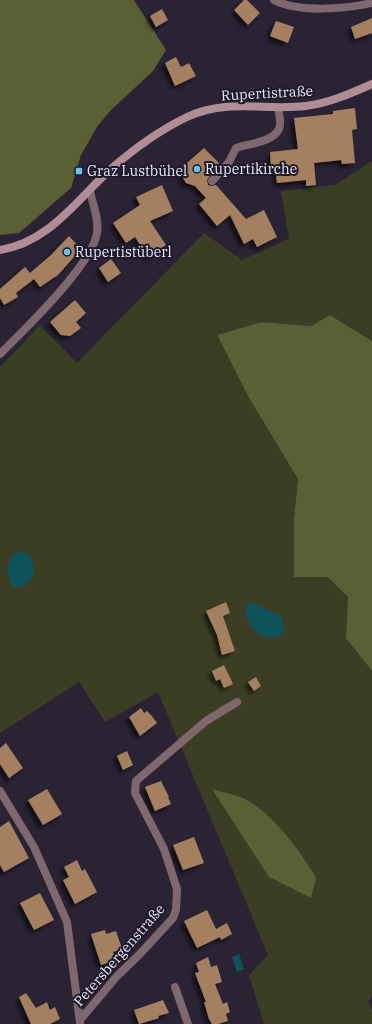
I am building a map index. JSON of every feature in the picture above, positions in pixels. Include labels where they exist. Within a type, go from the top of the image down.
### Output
[{"type":"main road","name":"Rupertistraße","points":[[0,250],[33,240],[57,223],[112,168],[140,145],[187,117],[227,105],[278,108],[307,106],[326,102],[372,84]]},
{"type":"street","points":[[274,0],[281,4],[294,7],[343,8],[372,4]]},
{"type":"street","points":[[212,181],[229,162],[236,148],[270,138],[278,131],[280,121],[278,108]]},
{"type":"street","points":[[0,354],[71,280],[92,246],[97,234],[98,221],[90,191]]},
{"type":"street","name":"Petersbergenstraße","points":[[80,1022],[117,976],[139,956],[173,918],[177,908],[178,895],[175,882],[164,849],[134,793],[136,781],[206,722],[237,702]]},
{"type":"street","name":"Petersbergenstraße","points":[[0,791],[34,846],[68,922],[80,1022]]},
{"type":"street","points":[[175,987],[188,1024]]},
{"type":"shaded area","points":[[0,0],[134,0],[166,50],[153,71],[110,111],[97,127],[81,155],[71,188],[19,233],[0,235]]},
{"type":"shaded area","points":[[372,161],[372,341],[330,315],[311,326],[261,322],[217,335],[249,398],[298,479],[294,518],[294,576],[328,576],[348,597],[346,638],[372,671],[372,996],[368,1002],[372,1010],[372,1024],[264,1024],[249,975],[268,955],[158,692],[105,722],[79,682],[0,733],[0,367],[40,325],[77,363],[204,233],[242,260],[289,239],[281,191],[335,185]]},
{"type":"shaded area","points":[[330,315],[372,341],[372,671],[346,638],[348,597],[328,577],[294,577],[294,518],[298,479],[249,398],[217,335],[261,322],[311,326]]},
{"type":"shaded area","points":[[16,552],[27,553],[31,559],[34,571],[30,581],[25,585],[12,587],[8,573],[8,565],[12,556]]},
{"type":"shaded area","points":[[249,603],[254,603],[281,616],[285,628],[283,634],[269,638],[262,636],[257,632],[252,627],[246,613],[246,606]]},
{"type":"shaded area","points":[[212,789],[246,800],[260,809],[278,826],[303,857],[316,878],[311,898],[269,877]]},
{"type":"shaded area","points":[[239,954],[244,969],[237,972],[232,957]]},
{"type":"building","points":[[244,0],[247,0],[260,13],[248,25],[234,10]]},
{"type":"building","points":[[162,9],[168,20],[156,27],[150,16]]},
{"type":"building","points":[[372,18],[372,33],[355,39],[351,27]]},
{"type":"building","points":[[276,21],[294,27],[288,43],[270,36]]},
{"type":"building","points":[[176,57],[181,67],[189,63],[196,76],[175,86],[165,63]]},
{"type":"building","points":[[355,108],[357,129],[352,130],[355,163],[342,164],[341,160],[314,163],[316,185],[306,186],[306,180],[277,183],[275,167],[271,167],[270,152],[298,149],[294,118],[333,114],[333,111]]},
{"type":"building","points":[[204,148],[219,163],[207,180],[208,185],[216,185],[246,219],[264,210],[277,237],[257,247],[253,239],[244,244],[230,215],[217,226],[199,204],[206,198],[195,186],[186,183],[183,178],[183,174],[179,170]]},
{"type":"building","points":[[162,185],[173,211],[150,221],[166,245],[148,257],[135,237],[126,243],[113,223],[140,205],[136,197]]},
{"type":"building","points":[[69,236],[81,249],[58,275],[40,287],[34,279],[16,293],[18,297],[4,305],[0,298],[0,289],[25,267],[30,273],[51,255]]},
{"type":"building","points":[[111,259],[121,273],[108,282],[99,268]]},
{"type":"building","points":[[75,300],[86,313],[76,322],[81,328],[70,336],[61,335],[50,322]]},
{"type":"building","points":[[226,602],[230,613],[223,616],[235,651],[222,655],[217,635],[206,611]]},
{"type":"building","points":[[224,665],[233,684],[224,688],[220,679],[216,681],[212,671]]},
{"type":"building","points":[[256,677],[261,686],[254,691],[248,682]]},
{"type":"building","points":[[141,708],[144,713],[147,711],[157,723],[140,736],[129,717]]},
{"type":"building","points":[[6,743],[23,768],[9,778],[0,764],[0,748]]},
{"type":"building","points":[[127,751],[133,765],[123,770],[117,756]]},
{"type":"building","points":[[161,781],[171,804],[155,811],[145,787]]},
{"type":"building","points":[[47,789],[62,814],[43,825],[28,800]]},
{"type":"building","points":[[9,821],[29,858],[4,872],[0,865],[0,827]]},
{"type":"building","points":[[194,837],[204,863],[183,870],[173,845]]},
{"type":"building","points":[[77,860],[82,871],[85,869],[97,892],[75,904],[63,880],[69,877],[64,867]]},
{"type":"building","points":[[40,893],[54,920],[34,930],[20,903]]},
{"type":"building","points":[[207,910],[216,929],[227,923],[232,934],[221,940],[220,937],[197,948],[184,921]]},
{"type":"building","points":[[105,930],[106,934],[116,931],[122,949],[113,952],[116,960],[101,965],[91,934]]},
{"type":"building","points":[[208,957],[211,967],[217,965],[222,982],[215,984],[223,1004],[227,1002],[230,1012],[226,1014],[228,1021],[218,1024],[212,1024],[209,1019],[204,1002],[206,1002],[195,973],[199,972],[196,963]]},
{"type":"building","points":[[26,993],[36,1008],[47,1002],[50,1010],[55,1007],[60,1019],[50,1024],[31,1024],[19,997]]},
{"type":"building","points":[[163,1000],[169,1013],[158,1016],[159,1018],[139,1024],[134,1010]]},
{"type":"place","name":"Rupertikirche","points":[[197,169]]},
{"type":"place","name":"Graz Lustbühel","points":[[79,171]]},
{"type":"place","name":"Rupertistüberl","points":[[67,252]]}]
